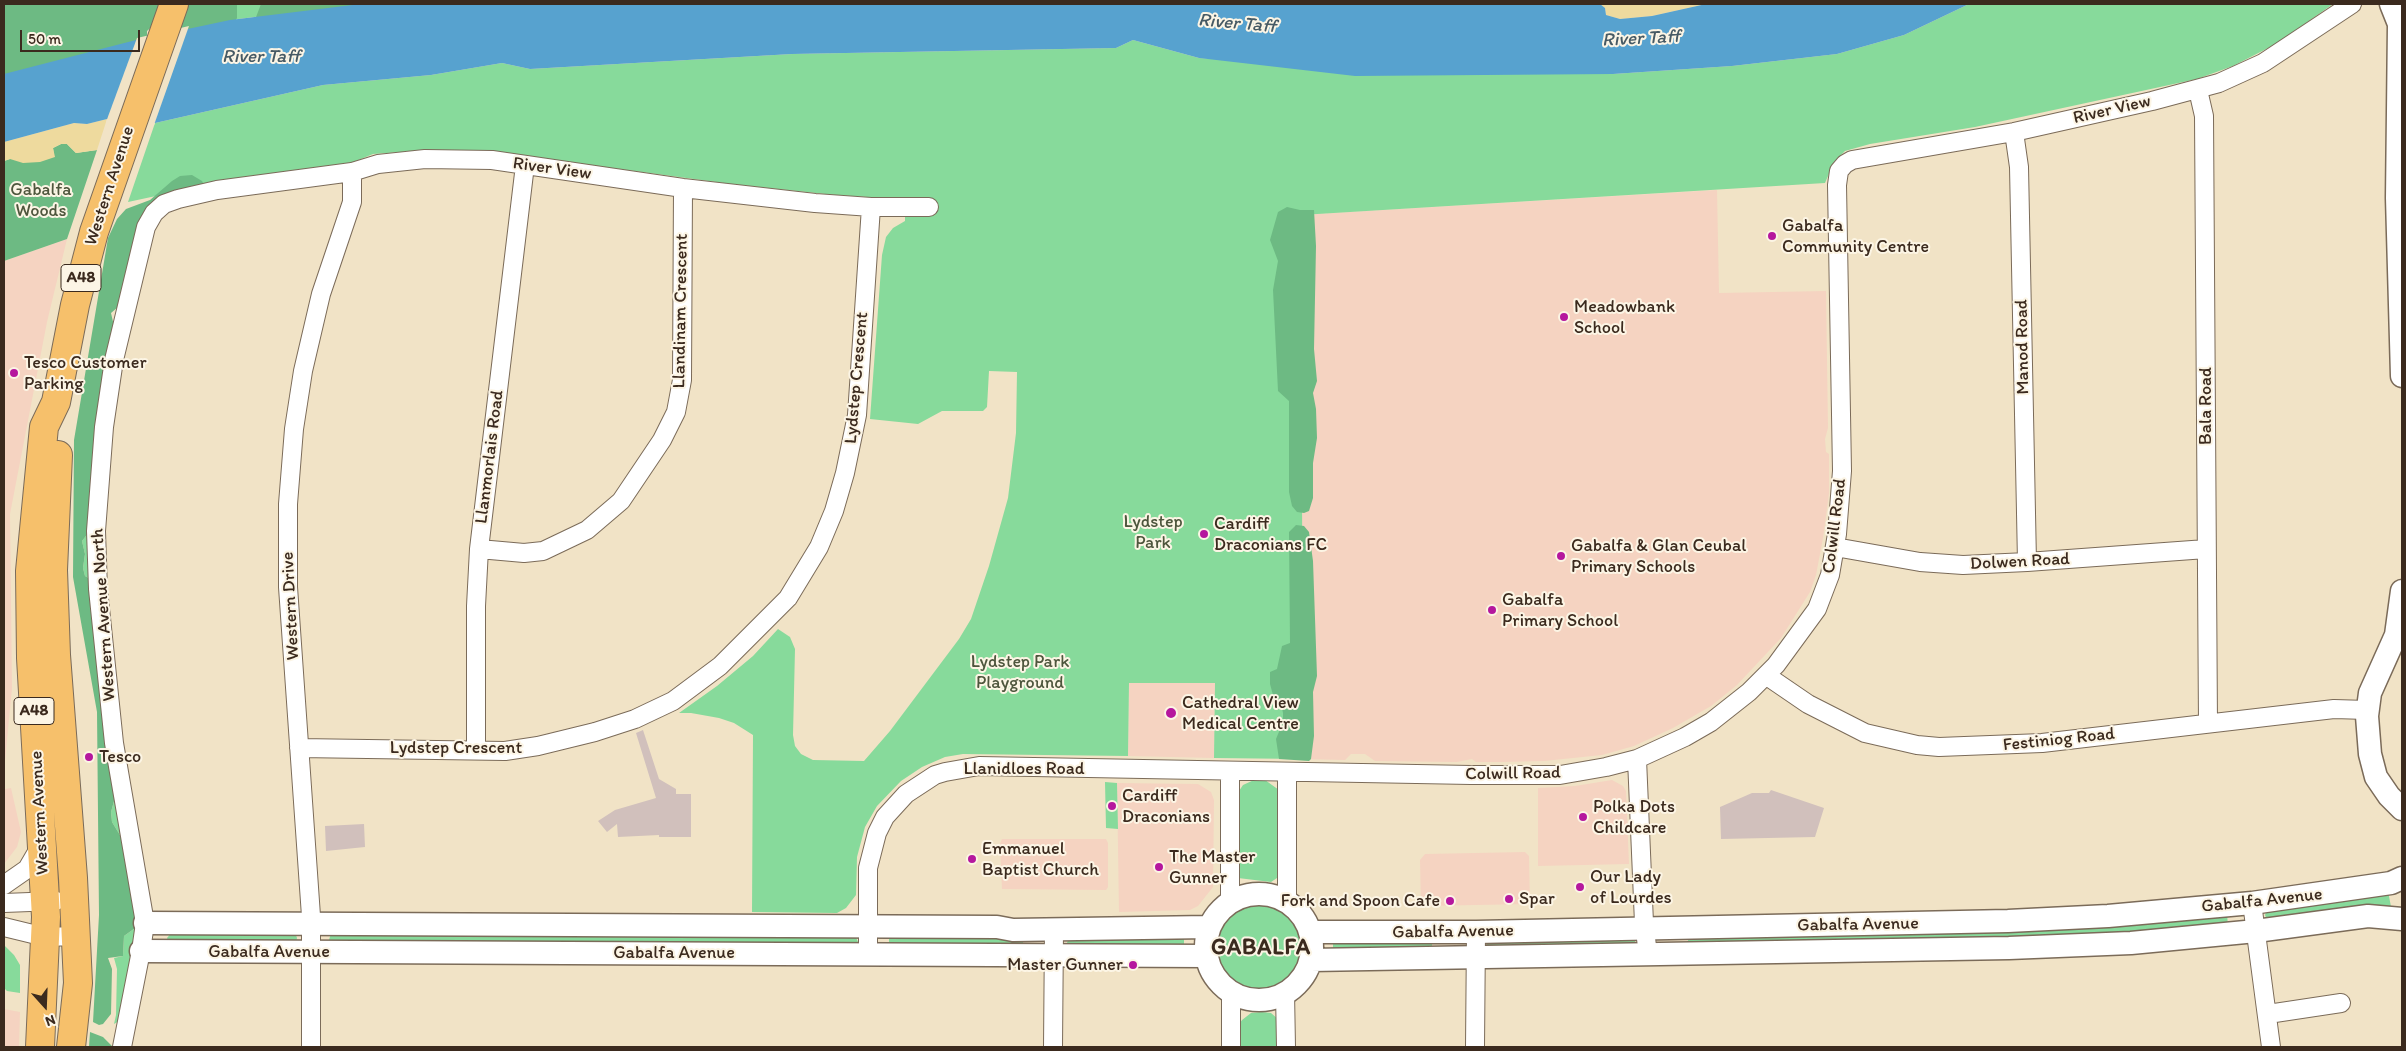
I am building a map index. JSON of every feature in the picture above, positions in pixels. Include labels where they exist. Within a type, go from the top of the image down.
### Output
[{"type":"highway","name":"Western Avenue","points":[[40,1047],[45,901],[31,658],[30,570],[44,427],[56,402],[83,270],[119,158],[170,14]]},
{"type":"highway","name":"Western Avenue","points":[[56,402],[59,430],[54,522],[56,655],[74,900],[78,983],[71,1047]]},
{"type":"street","name":"River View","points":[[1852,160],[2014,132],[2219,84],[2263,62],[2352,4]]},
{"type":"street","points":[[2391,4],[2399,24],[2400,133],[2397,198],[2402,376]]},
{"type":"street","name":"Bala Road","points":[[2198,90],[2204,116],[2208,723]]},
{"type":"street","name":"Manod Road","points":[[2014,132],[2019,166],[2028,562]]},
{"type":"street","name":"River View","points":[[178,199],[255,184],[352,172],[378,164],[425,159],[492,160],[683,188],[872,207],[929,207]]},
{"type":"street","name":"Colwill Road","points":[[1230,772],[1538,776],[1578,773],[1637,759],[1685,737],[1711,722],[1740,701],[1767,676],[1817,609],[1826,590],[1835,548],[1842,471],[1837,186],[1839,171],[1852,160]]},
{"type":"street","name":"Llanmorlais Road","points":[[476,750],[476,606],[479,549],[525,165]]},
{"type":"street","name":"Western Drive","points":[[311,1047],[312,924],[288,587],[290,465],[294,429],[312,329],[352,202],[352,172]]},
{"type":"street","name":"Llandinam Crescent","points":[[479,549],[524,553],[543,550],[587,530],[621,501],[662,440],[676,412],[682,380],[683,188]]},
{"type":"street","name":"Western Avenue North","points":[[122,1047],[142,951],[145,923],[114,743],[98,589],[96,530],[106,406],[114,360],[146,228],[154,212],[164,204],[178,199]]},
{"type":"street","name":"Lydstep Crescent","points":[[299,748],[505,751],[552,744],[595,732],[654,711],[673,701],[720,666],[788,598],[806,570],[834,511],[850,452],[857,414],[872,207]]},
{"type":"street","name":"Dolwen Road","points":[[1835,548],[1920,562],[1963,565],[2206,549]]},
{"type":"street","points":[[2402,591],[2396,635],[2374,682],[2367,710],[2370,754],[2376,777],[2389,796],[2402,809]]},
{"type":"street","name":"Festiniog Road","points":[[1767,676],[1808,704],[1865,732],[1917,745],[1939,747],[2042,743],[2334,709],[2367,710]]},
{"type":"street","points":[[1637,759],[1645,929],[1648,954]]},
{"type":"street","name":"Llanidloes Road","points":[[868,954],[868,868],[877,833],[894,805],[919,784],[935,775],[979,766],[1230,772]]},
{"type":"street","points":[[1230,772],[1230,904]]},
{"type":"street","points":[[1287,772],[1287,903]]},
{"type":"street","points":[[4,885],[26,869],[41,845]]},
{"type":"street","name":"Gabalfa Avenue","points":[[1310,932],[1476,932],[2017,921],[2108,916],[2252,903],[2391,883],[2402,878]]},
{"type":"street","points":[[1254,895],[1267,895],[1287,903],[1301,916],[1310,932],[1313,944],[1311,960],[1305,973],[1296,984],[1285,992],[1271,998],[1241,997],[1231,991],[1215,976],[1206,956],[1205,938],[1214,916],[1230,904],[1254,895]]},
{"type":"street","points":[[4,903],[74,900]]},
{"type":"street","points":[[2252,903],[2271,1047]]},
{"type":"street","name":"Gabalfa Avenue","points":[[1311,960],[2010,948],[2116,944],[2256,931],[2368,916],[2402,919]]},
{"type":"street","name":"Gabalfa Avenue","points":[[145,923],[1054,929],[1208,927]]},
{"type":"street","points":[[4,927],[45,937],[76,936]]},
{"type":"street","points":[[1053,1047],[1054,929]]},
{"type":"street","points":[[1475,1047],[1476,932]]},
{"type":"street","name":"Gabalfa Avenue","points":[[142,951],[1206,956]]},
{"type":"street","points":[[1231,991],[1231,1047]]},
{"type":"street","points":[[1285,992],[1286,1047]]},
{"type":"street","points":[[2268,1014],[2341,1003]]},
{"type":"shaded area","name":"Gabalfa & Glan Ceubal Primary Schools","points":[[1717,190],[1719,293],[1826,291],[1828,428],[1825,439],[1826,452],[1829,454],[1829,493],[1816,575],[1810,592],[1781,638],[1737,685],[1711,706],[1673,728],[1634,746],[1602,755],[1544,761],[1500,762],[1476,762],[1472,759],[1457,762],[1375,761],[1365,754],[1351,754],[1345,760],[1303,759],[1300,215]]},
{"type":"shaded area","points":[[67,239],[47,322],[10,514],[12,688],[5,761],[5,789],[11,788],[21,832],[17,847],[4,864],[4,261]]},
{"type":"shaded area","name":"Cathedral View Medical Centre","points":[[1129,683],[1215,683],[1214,758],[1128,756]]},
{"type":"shaded area","points":[[643,730],[659,779],[676,789],[676,794],[691,794],[691,837],[659,837],[659,835],[618,837],[617,824],[607,832],[598,821],[615,810],[656,798],[636,733]]},
{"type":"shaded area","name":"Polka Dots Childcare","points":[[1612,780],[1623,786],[1626,791],[1629,864],[1538,866],[1538,788],[1575,786]]},
{"type":"shaded area","points":[[1117,783],[1198,784],[1211,792],[1214,800],[1213,887],[1198,906],[1190,910],[1119,912]]},
{"type":"shaded area","points":[[1771,790],[1824,808],[1815,837],[1721,839],[1720,807],[1752,793],[1769,793]]},
{"type":"shaded area","points":[[364,824],[365,847],[326,851],[325,826]]},
{"type":"shaded area","points":[[1002,839],[1106,839],[1108,843],[1108,887],[1106,890],[1002,889],[1000,844]]},
{"type":"shaded area","points":[[1525,852],[1529,856],[1530,904],[1421,906],[1420,860],[1425,854]]},
{"type":"shaded area","points":[[4,1009],[20,1012],[19,1047],[4,1047]]},
{"type":"green space","points":[[4,4],[168,4],[157,22],[147,31],[147,43],[4,82]]},
{"type":"green space","points":[[187,4],[237,4],[237,18],[232,28],[220,34],[179,29]]},
{"type":"green space","points":[[198,4],[361,4],[230,20]]},
{"type":"green space","points":[[261,4],[380,4],[253,25]]},
{"type":"green space","points":[[1969,4],[2333,4],[2276,44],[2233,66],[2197,79],[1975,127],[1870,144],[1845,151],[1834,162],[1825,183],[1301,215],[1303,759],[1214,758],[1215,683],[1129,683],[1128,756],[963,754],[945,757],[922,767],[901,781],[877,806],[865,827],[857,857],[856,895],[846,908],[837,913],[752,912],[753,735],[734,723],[719,718],[679,713],[717,686],[753,656],[778,629],[790,637],[795,649],[793,735],[795,746],[801,754],[813,760],[864,761],[890,731],[959,639],[971,619],[989,566],[1008,498],[1016,433],[1017,372],[989,371],[987,407],[983,411],[942,411],[918,424],[870,419],[882,255],[886,237],[893,228],[905,221],[905,217],[935,215],[937,206],[932,201],[835,195],[731,184],[508,154],[416,151],[373,154],[349,164],[207,185],[128,202],[155,123],[323,85],[431,75],[502,63],[530,69],[792,54],[1116,48],[1133,40],[1199,58],[1489,74],[1613,74],[1732,66],[1837,54],[1904,35]]},
{"type":"green space","name":"Gabalfa Woods","points":[[61,144],[67,144],[76,153],[97,150],[67,239],[4,261],[4,161],[54,156],[53,148]]},
{"type":"green space","points":[[192,175],[202,181],[207,190],[157,218],[118,307],[111,313],[117,339],[93,527],[82,541],[85,554],[83,568],[85,576],[94,581],[116,794],[111,812],[112,822],[126,845],[138,926],[124,936],[123,956],[108,958],[112,969],[111,1014],[103,1024],[99,1025],[93,1022],[99,915],[97,712],[73,577],[74,440],[108,238],[117,219],[126,209],[150,200],[180,176]]},
{"type":"green space","points":[[1287,207],[1300,210],[1314,210],[1316,246],[1314,349],[1317,381],[1313,393],[1316,409],[1317,438],[1313,463],[1313,498],[1309,511],[1304,513],[1297,512],[1292,506],[1289,492],[1289,401],[1278,391],[1273,290],[1278,261],[1270,240],[1278,212]]},
{"type":"green space","points":[[1296,525],[1304,526],[1309,532],[1313,561],[1317,676],[1313,692],[1314,736],[1311,759],[1309,761],[1279,759],[1276,739],[1283,722],[1283,713],[1281,703],[1273,695],[1270,684],[1270,672],[1277,669],[1282,646],[1290,643],[1289,532]]},
{"type":"green space","points":[[92,528],[94,581],[85,576],[83,568],[85,554],[82,541]]},
{"type":"green space","points":[[1254,780],[1265,780],[1279,790],[1280,876],[1271,882],[1238,878],[1237,794],[1243,785]]},
{"type":"green space","points":[[1105,782],[1117,783],[1118,829],[1106,828]]},
{"type":"green space","points":[[116,794],[126,845],[112,822],[111,812]]},
{"type":"green space","points":[[2388,891],[2392,912],[2267,920],[2265,915],[2267,910]]},
{"type":"green space","points":[[1258,902],[1275,906],[1290,915],[1299,930],[1303,947],[1299,964],[1290,979],[1275,988],[1258,992],[1241,988],[1226,979],[1217,964],[1213,947],[1217,930],[1226,915],[1241,906]]},
{"type":"green space","points":[[2227,913],[2228,927],[2091,938],[1688,948],[1688,934]]},
{"type":"green space","points":[[138,926],[119,1021],[114,1024],[116,1015],[117,969],[114,958],[123,956],[124,936]]},
{"type":"green space","points":[[172,932],[296,935],[297,938],[296,942],[169,943],[167,938]]},
{"type":"green space","points":[[331,933],[855,935],[858,942],[855,945],[331,944],[329,940]]},
{"type":"green space","points":[[889,933],[1023,934],[1023,948],[889,947]]},
{"type":"green space","points":[[1184,938],[1184,945],[1069,946],[1067,943],[1068,940]]},
{"type":"green space","points":[[1333,939],[1432,939],[1432,953],[1333,953]]},
{"type":"green space","points":[[1635,939],[1635,943],[1488,947],[1487,944],[1487,942]]},
{"type":"green space","points":[[4,945],[14,955],[20,965],[20,993],[7,991],[4,988]]},
{"type":"green space","points":[[1251,1013],[1271,1013],[1279,1020],[1280,1047],[1238,1047],[1238,1026],[1242,1020]]},
{"type":"green space","points":[[90,1032],[103,1037],[113,1047],[89,1047]]},
{"type":"sand","points":[[1600,4],[1706,4],[1652,16],[1620,19],[1606,15],[1605,8]]},
{"type":"sand","points":[[107,119],[97,150],[76,153],[67,144],[61,144],[53,148],[55,157],[40,162],[23,163],[10,159],[4,161],[4,142],[74,123],[87,124]]},
{"type":"water","name":"River Taff","points":[[361,4],[1600,4],[1605,8],[1606,15],[1620,19],[1652,16],[1706,4],[1969,4],[1904,35],[1837,54],[1732,66],[1613,74],[1355,76],[1199,58],[1133,40],[1116,48],[792,54],[530,69],[502,63],[431,75],[323,85],[155,123],[107,119],[87,124],[74,123],[4,142],[4,74],[136,40],[230,20]]},
{"type":"pier","points":[[189,26],[154,125],[124,126],[106,122],[137,38]]},
{"type":"place","name":"Gabalfa Community Centre","points":[[1772,236]]},
{"type":"place","name":"Meadowbank School","points":[[1564,317]]},
{"type":"place","name":"Tesco Customer Parking","points":[[14,373]]},
{"type":"place","name":"Cardiff Draconians FC","points":[[1204,534]]},
{"type":"place","name":"Gabalfa & Glan Ceubal Primary Schools","points":[[1561,556]]},
{"type":"place","name":"Gabalfa Primary School","points":[[1492,610]]},
{"type":"place","name":"Cathedral View Medical Centre","points":[[1171,713]]},
{"type":"place","name":"Tesco","points":[[89,757]]},
{"type":"place","name":"Cardiff Draconians","points":[[1112,806]]},
{"type":"place","name":"Polka Dots Childcare","points":[[1583,817]]},
{"type":"place","name":"Emmanuel Baptist Church","points":[[972,859]]},
{"type":"place","name":"The Master Gunner","points":[[1159,867]]},
{"type":"place","name":"Our Lady of Lourdes","points":[[1580,887]]},
{"type":"place","name":"Spar","points":[[1509,899]]},
{"type":"place","name":"Fork and Spoon Cafe","points":[[1450,901]]},
{"type":"place","name":"Master Gunner","points":[[1133,965]]},
{"type":"district","name":"GABALFA","points":[[1261,948]]},
{"type":"park label","name":"Lydstep Park","points":[[1153,532]]},
{"type":"park label","name":"Lydstep Park Playground","points":[[1020,672]]}]
